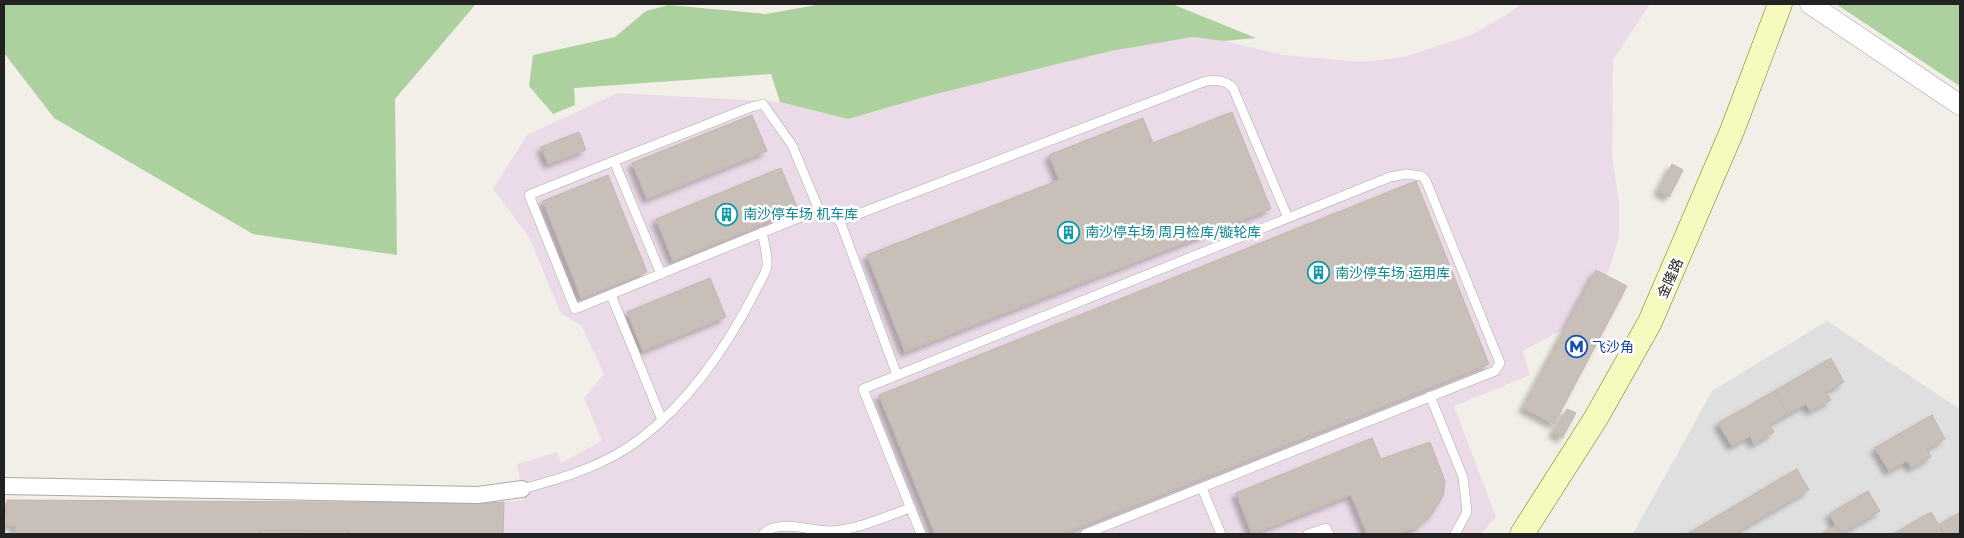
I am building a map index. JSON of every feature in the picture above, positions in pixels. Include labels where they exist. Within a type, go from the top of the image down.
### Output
[{"type":"main road","name":"金隆路","points":[[1522,534],[1596,418],[1650,322],[1732,132],[1780,4]]},
{"type":"street","points":[[1810,4],[1960,105]]},
{"type":"street","points":[[4,486],[478,495],[522,489]]},
{"type":"lane","points":[[840,221],[1206,81],[1219,80],[1233,88],[1288,218]]},
{"type":"lane","points":[[819,210],[575,309],[529,195],[751,107],[763,104],[792,145],[819,210],[840,221],[897,375]]},
{"type":"lane","points":[[614,161],[661,274]]},
{"type":"lane","points":[[921,534],[863,389],[1390,178],[1407,174],[1422,176],[1426,181],[1500,364],[1495,371],[1085,534]]},
{"type":"lane","points":[[522,489],[560,479],[588,468],[640,439],[662,420],[697,382],[740,320],[767,267],[762,232]]},
{"type":"lane","points":[[611,295],[662,420]]},
{"type":"lane","points":[[1430,396],[1463,477],[1467,512],[1455,534]]},
{"type":"lane","points":[[1202,488],[1221,534]]},
{"type":"lane","points":[[763,534],[769,528],[781,526],[832,531],[853,528],[910,508]]},
{"type":"lane","points":[[1308,534],[1326,528],[1329,534]]},
{"type":"shaded area","points":[[1521,4],[1650,4],[1613,60],[1612,156],[1619,202],[1619,237],[1609,270],[1591,305],[1567,327],[1523,351],[1530,375],[1454,406],[1496,517],[1481,534],[373,534],[373,502],[491,503],[524,500],[517,464],[557,452],[561,463],[602,441],[584,398],[604,374],[581,325],[561,314],[529,237],[493,189],[527,135],[618,93],[780,102],[848,119],[928,96],[1111,51],[1193,37],[1224,41],[1283,55],[1361,62],[1404,57],[1471,35]]},
{"type":"shaded area","points":[[1827,321],[1960,409],[1960,534],[1633,534],[1712,391]]},
{"type":"green space","points":[[4,4],[476,4],[395,99],[397,255],[253,234],[54,118],[4,53]]},
{"type":"green space","points":[[822,4],[1172,4],[1256,38],[1224,41],[1193,37],[1111,51],[928,96],[848,119],[780,102],[771,74],[574,88],[575,105],[553,114],[529,86],[533,55],[615,37],[646,11],[669,5],[766,14]]},
{"type":"green space","points":[[1836,4],[1960,4],[1960,86],[1952,81]]},
{"type":"building","name":"南沙停车场 周月检库/镟轮库","points":[[1232,112],[1271,209],[905,352],[867,255],[1059,180],[1049,155],[1143,118],[1153,143]]},
{"type":"building","points":[[752,115],[767,151],[647,199],[632,163]]},
{"type":"building","points":[[579,132],[586,150],[548,164],[541,147]]},
{"type":"building","points":[[1672,164],[1683,170],[1669,197],[1658,191]]},
{"type":"building","name":"南沙停车场 机车库","points":[[781,168],[798,209],[673,261],[656,219]]},
{"type":"building","points":[[608,175],[647,272],[581,298],[543,201]]},
{"type":"building","name":"南沙停车场 运用库","points":[[1416,181],[1489,364],[1062,534],[935,534],[879,395]]},
{"type":"building","name":"飞沙角","points":[[1596,270],[1627,286],[1554,424],[1523,408]]},
{"type":"building","points":[[710,278],[726,317],[643,351],[627,312]]},
{"type":"building","points":[[1831,358],[1844,382],[1826,392],[1831,400],[1810,411],[1806,404],[1788,414],[1775,391]]},
{"type":"building","points":[[1775,391],[1788,414],[1770,424],[1774,432],[1754,444],[1750,436],[1732,446],[1718,423]]},
{"type":"building","points":[[1567,409],[1576,413],[1562,438],[1553,433]]},
{"type":"building","points":[[1932,415],[1945,439],[1927,449],[1931,457],[1911,468],[1907,461],[1889,471],[1875,448]]},
{"type":"building","points":[[1372,438],[1381,459],[1430,442],[1445,481],[1443,496],[1432,514],[1418,527],[1397,534],[1367,534],[1351,495],[1252,534],[1236,493]]},
{"type":"building","points":[[1797,469],[1809,490],[1733,534],[1687,534]]},
{"type":"building","points":[[1868,491],[1880,511],[1841,534],[1829,514]]},
{"type":"building","points":[[7,500],[504,502],[503,534],[349,534],[349,531],[260,530],[260,534],[15,534],[15,525],[6,525]]},
{"type":"building","points":[[1931,512],[1943,532],[1939,534],[1893,534]]},
{"type":"building","points":[[1960,512],[1960,534],[1944,534],[1939,525]]},
{"type":"building","points":[[1835,526],[1841,534],[1821,534]]},
{"type":"building","points":[[260,530],[349,531],[349,534],[260,534]]},
{"type":"place","name":"南沙停车场 机车库","points":[[727,214]]},
{"type":"place","name":"南沙停车场 周月检库/镟轮库","points":[[1069,232]]},
{"type":"place","name":"南沙停车场 运用库","points":[[1319,273]]},
{"type":"place","name":"飞沙角","points":[[1576,347]]}]
